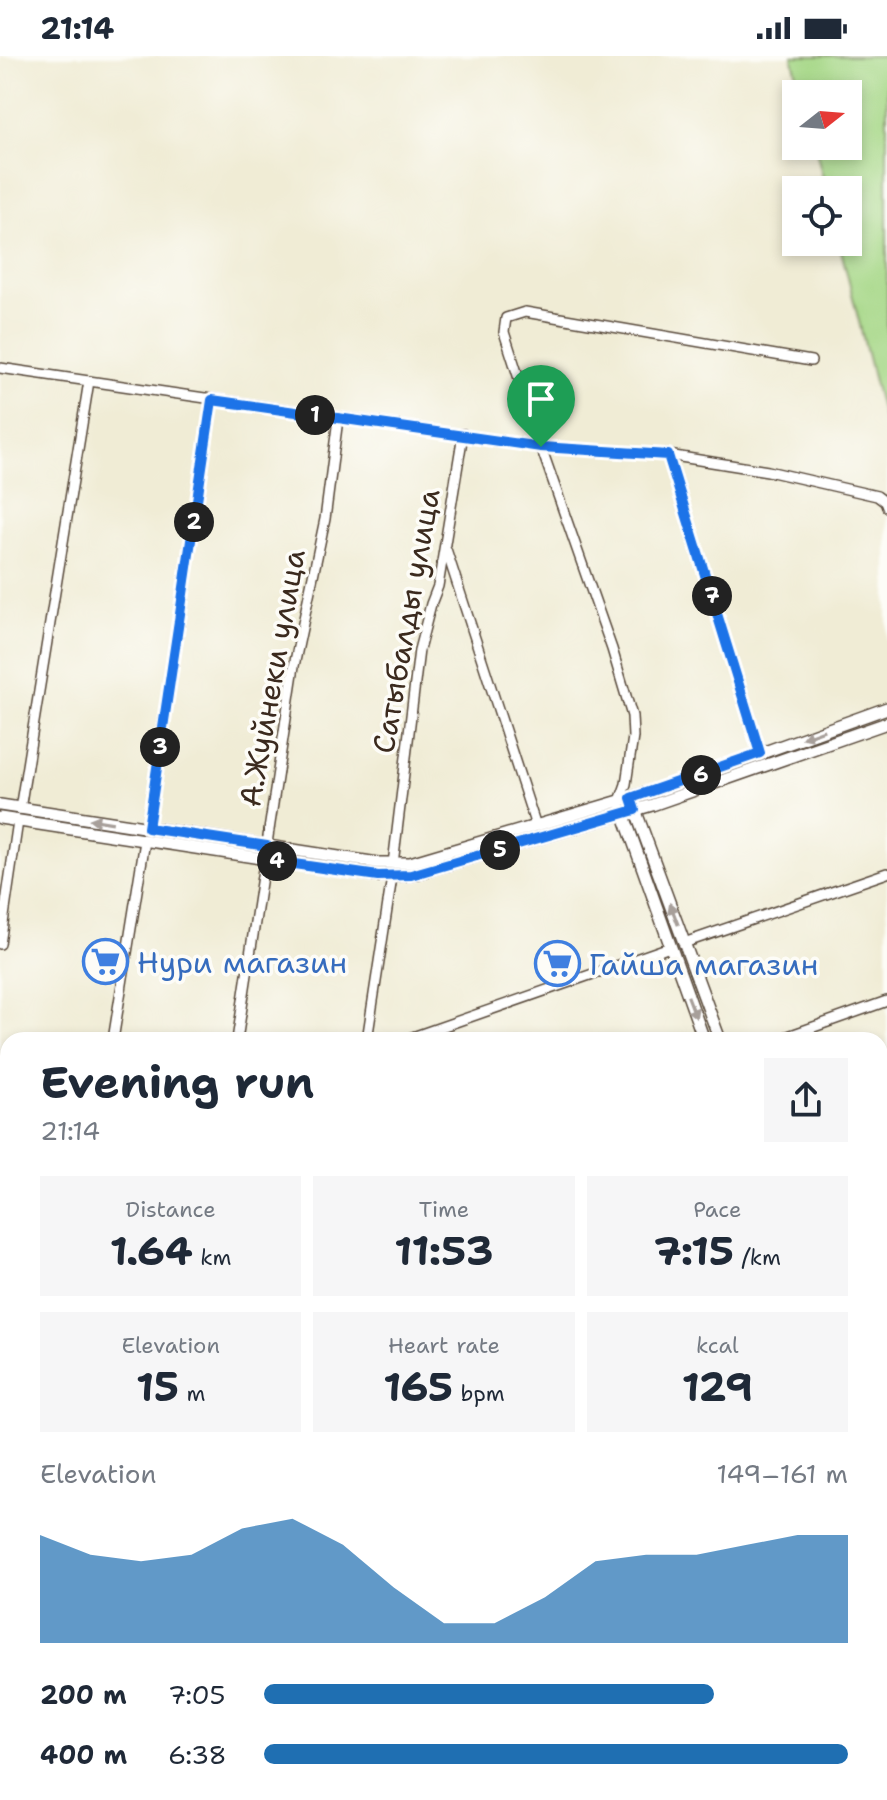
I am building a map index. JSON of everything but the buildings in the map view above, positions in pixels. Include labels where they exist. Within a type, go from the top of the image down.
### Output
[{"type":"street","points":[[701,1032],[670,947],[627,806],[632,716],[504,332],[506,318],[525,312],[811,361]]},
{"type":"street","points":[[0,368],[541,447],[668,455],[768,471],[877,496],[887,507]]},
{"type":"street","points":[[0,944],[89,381]]},
{"type":"street","points":[[114,1032],[212,400]]},
{"type":"street","name":"А.Жуйнеки улица","points":[[238,1032],[294,666],[325,519],[338,419]]},
{"type":"street","name":"Сатыбалды улица","points":[[393,864],[419,650],[438,586],[463,434]]},
{"type":"street","points":[[668,455],[760,753]]},
{"type":"street","points":[[445,545],[536,826]]},
{"type":"street","points":[[0,818],[19,815],[146,834],[267,846],[393,864],[410,863],[536,826],[627,806],[760,753],[887,708]]},
{"type":"street","points":[[146,834],[266,860],[392,877],[433,870],[887,723]]},
{"type":"street","points":[[0,805],[19,815]]},
{"type":"street","points":[[627,806],[717,1032]]},
{"type":"street","points":[[684,943],[887,873]]},
{"type":"street","points":[[368,1032],[392,877]]},
{"type":"street","points":[[427,1032],[670,947]]},
{"type":"street","points":[[800,1032],[887,1001]]},
{"type":"green space","points":[[792,56],[887,56],[887,433],[843,256],[862,256],[862,176],[822,176],[818,160],[862,160],[862,80],[798,80]]},
{"type":"place","name":"Нури магазин","points":[[106,962]]},
{"type":"place","name":"Гайша магазин","points":[[558,964]]},
{"type":"route","points":[[212,400],[541,447],[668,455],[760,753],[631,798],[635,810],[411,875],[378,876],[266,860],[267,846],[148,828],[212,400]]}]
